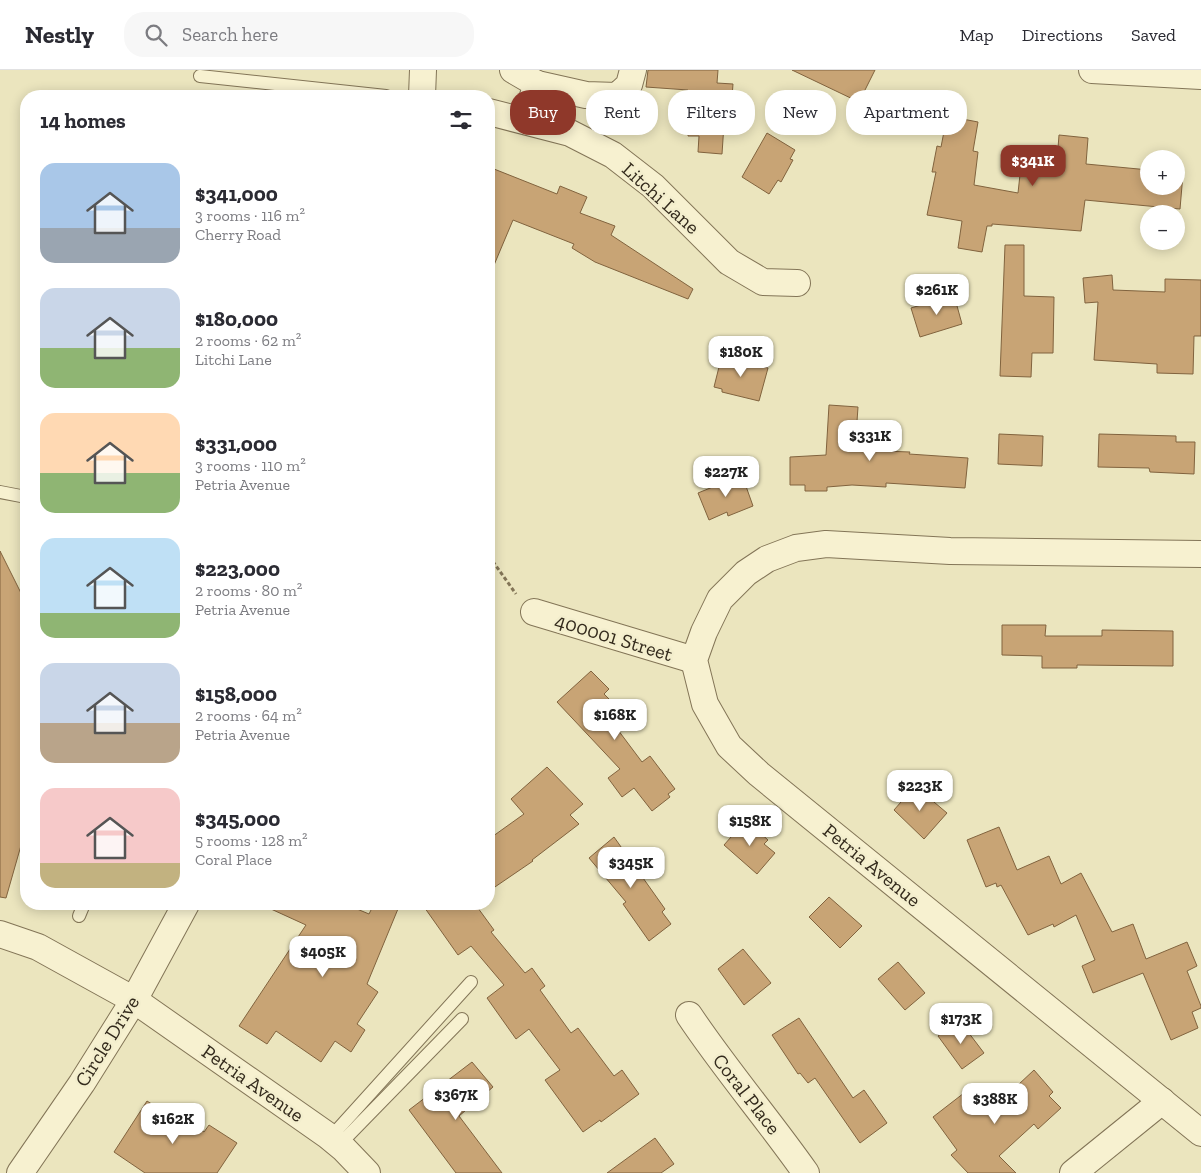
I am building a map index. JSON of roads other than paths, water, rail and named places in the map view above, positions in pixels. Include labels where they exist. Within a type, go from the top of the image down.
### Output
[{"type":"street","points":[[422,90],[423,70]]},
{"type":"street","points":[[513,70],[537,84],[586,95],[617,96],[629,85],[633,70]]},
{"type":"street","points":[[1092,70],[1201,76]]},
{"type":"street","points":[[535,90],[537,84]]},
{"type":"street","name":"Litchi Lane","points":[[495,113],[510,117]]},
{"type":"street","name":"Litchi Lane","points":[[575,135],[612,155],[653,186],[729,262],[763,282],[797,284]]},
{"type":"street","points":[[694,660],[704,632],[720,599],[746,573],[767,559],[796,548],[826,544],[950,551],[1201,554]]},
{"type":"street","name":"400001 Street","points":[[534,612],[694,660]]},
{"type":"street","name":"Petria Avenue","points":[[694,660],[705,704],[729,746],[753,768],[1201,1133]]},
{"type":"street","name":"Circle Drive","points":[[20,1173],[82,1083],[134,1000],[183,910]]},
{"type":"street","name":"Petria Avenue","points":[[0,934],[38,948],[134,1000],[335,1141],[367,1173]]},
{"type":"street","name":"Coral Place","points":[[689,1015],[719,1060],[772,1125],[806,1173]]},
{"type":"street","points":[[1073,1173],[1162,1101]]},
{"type":"lane","points":[[200,76],[330,90]]},
{"type":"lane","points":[[0,492],[20,496]]},
{"type":"lane","points":[[79,916],[82,910]]},
{"type":"lane","points":[[335,1141],[471,982]]},
{"type":"lane","points":[[335,1141],[462,1019]]}]
